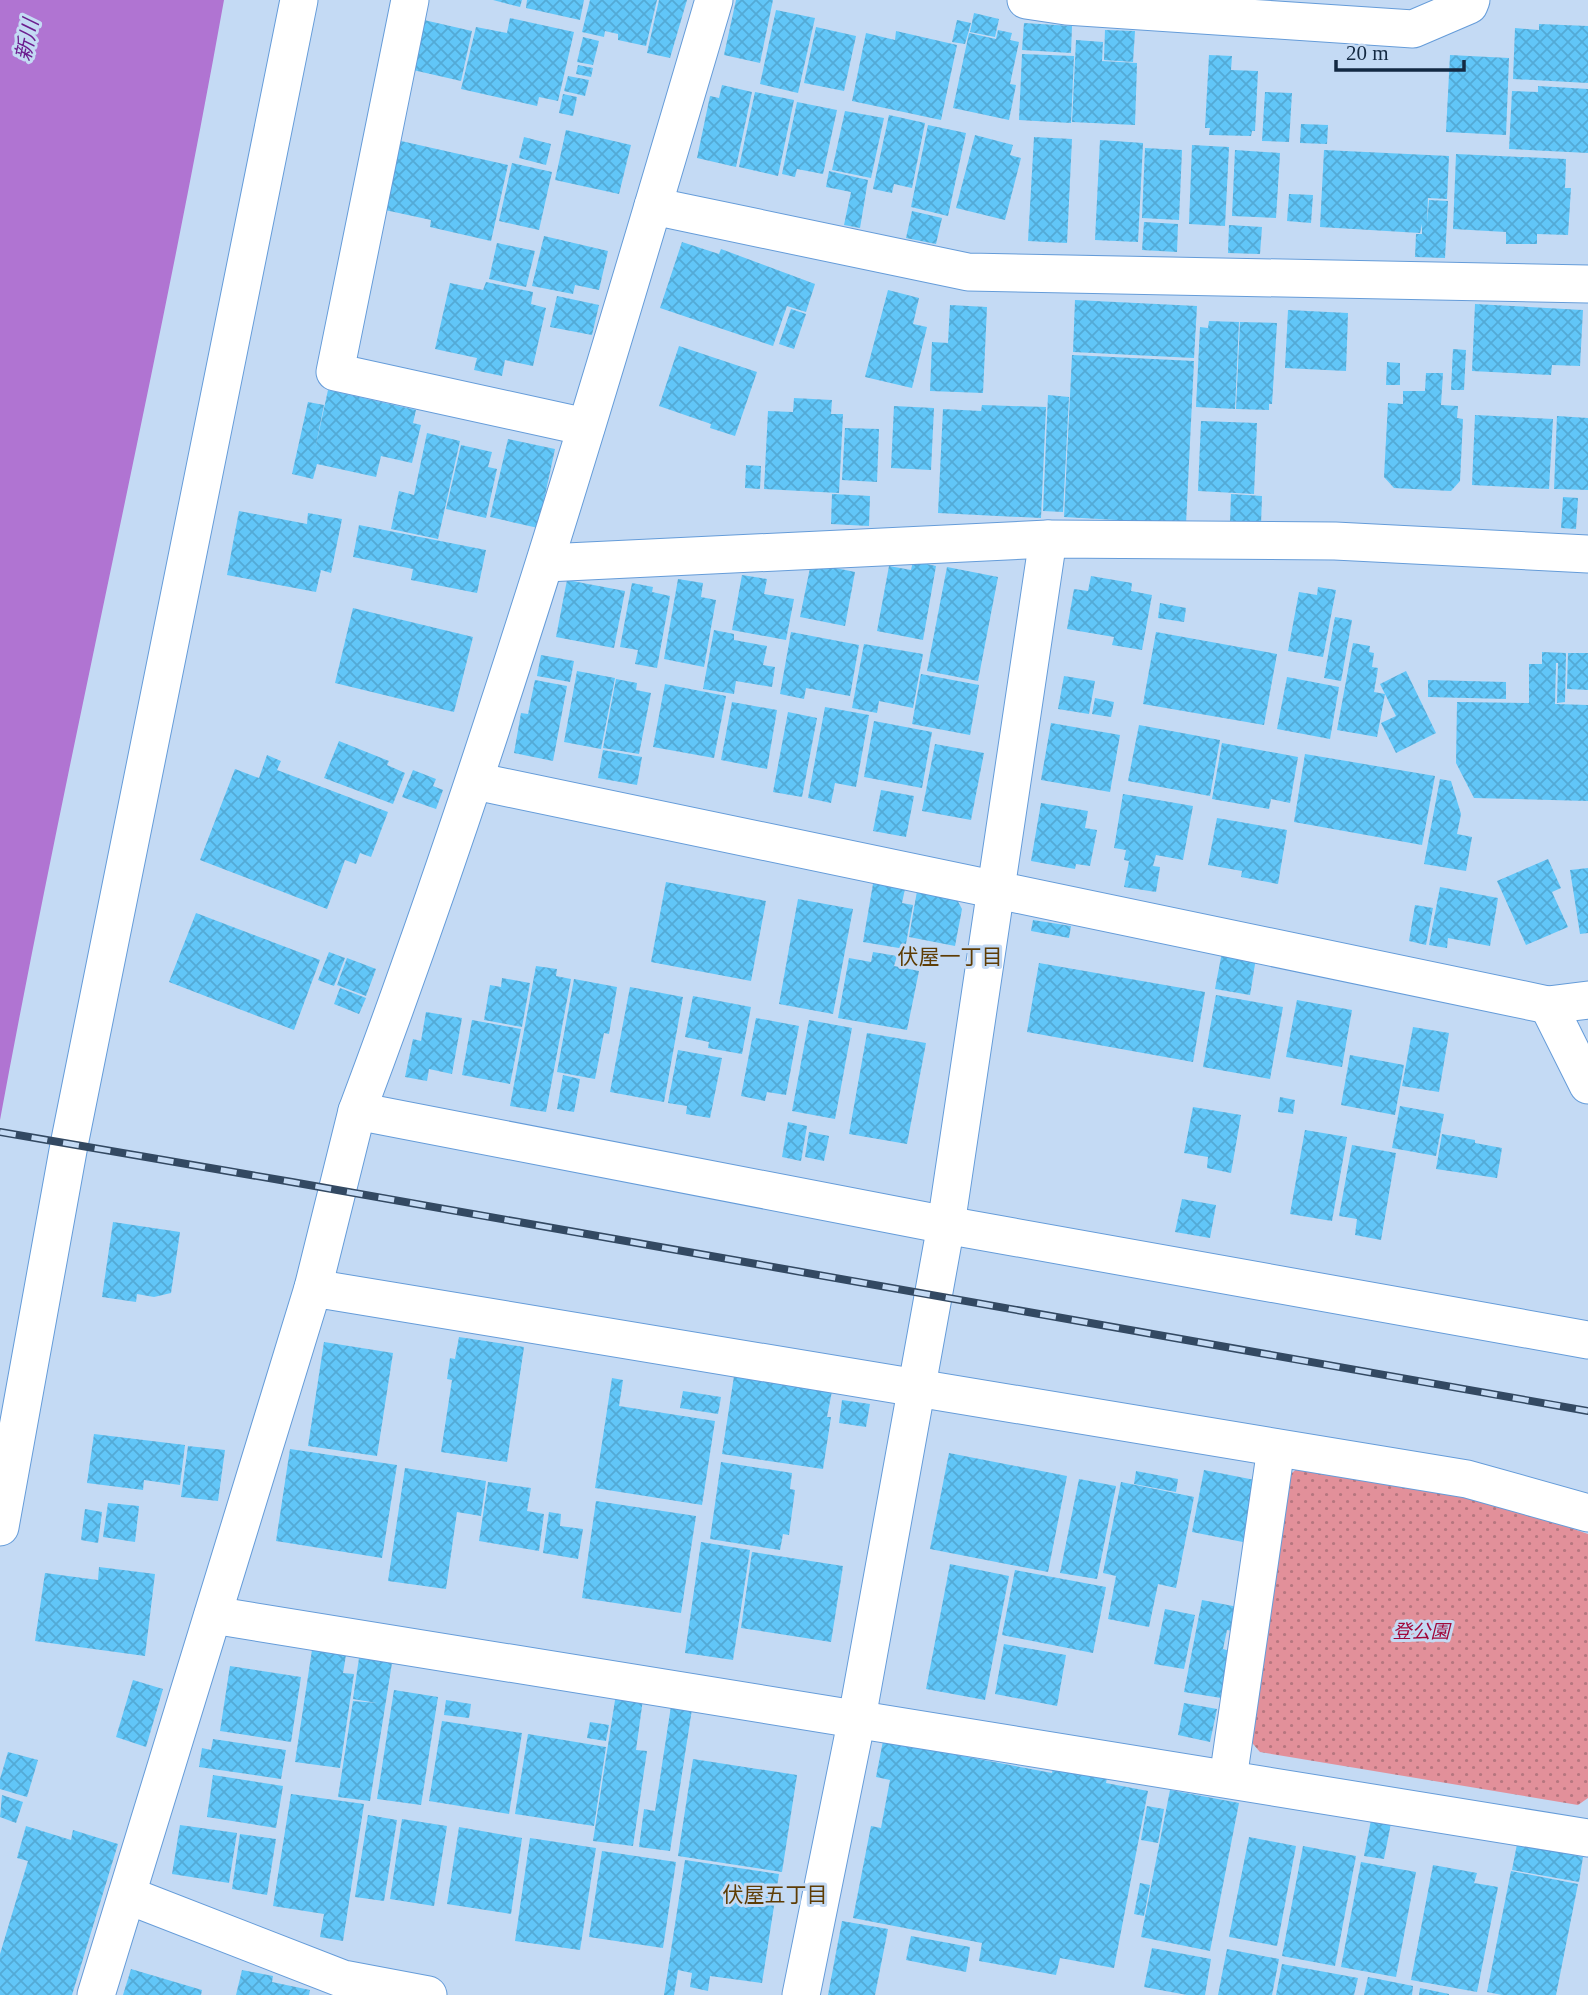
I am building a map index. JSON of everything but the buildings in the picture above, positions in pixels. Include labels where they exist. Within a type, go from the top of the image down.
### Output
[{"type":"street","points":[[0,1527],[69,1145],[299,0]]},
{"type":"street","points":[[410,0],[335,372],[586,427]]},
{"type":"street","points":[[96,1995],[313,1288],[357,1111],[475,780],[546,563],[714,0]]},
{"type":"street","points":[[1026,0],[1080,7],[1413,29],[1469,5],[1471,0]]},
{"type":"street","points":[[653,206],[968,272],[1588,284]]},
{"type":"street","points":[[546,563],[1048,539],[1325,541],[1588,554]]},
{"type":"street","points":[[802,1995],[857,1718],[946,1225],[1048,539]]},
{"type":"street","points":[[475,780],[1548,1005],[1588,1000]]},
{"type":"street","points":[[1548,1005],[1588,1085]]},
{"type":"street","points":[[357,1111],[946,1225],[1588,1340]]},
{"type":"street","points":[[313,1288],[1467,1479],[1588,1513]]},
{"type":"street","points":[[1228,1779],[1276,1448]]},
{"type":"street","points":[[213,1615],[1588,1838]]},
{"type":"street","points":[[127,1895],[343,1979],[428,1995]]},
{"type":"green space","name":"登公園","points":[[1300,1466],[1461,1490],[1588,1534],[1588,1798],[1578,1805],[1260,1752],[1247,1737],[1285,1479]]},
{"type":"water","name":"新川","points":[[0,0],[224,0],[170,281],[0,1120]]},
{"type":"railway","points":[[0,1132],[1588,1411]]},
{"type":"district","name":"伏屋一丁目","points":[[950,957]]},
{"type":"district","name":"伏屋五丁目","points":[[775,1895]]}]
